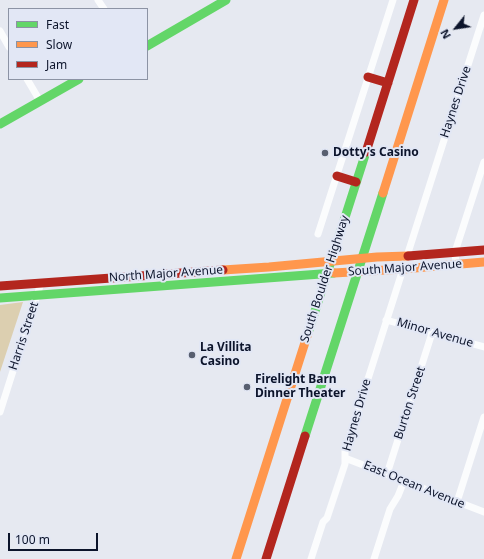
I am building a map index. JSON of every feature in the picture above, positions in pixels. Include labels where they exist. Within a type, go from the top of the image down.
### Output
[{"type":"main road","points":[[148,45],[226,0]]},
{"type":"main road","name":"South Boulder Highway","points":[[236,559],[414,0]]},
{"type":"main road","points":[[266,559],[444,0]]},
{"type":"main road","points":[[368,77],[388,83]]},
{"type":"main road","points":[[0,124],[77,80]]},
{"type":"main road","points":[[337,176],[356,182]]},
{"type":"main road","name":"South Major Avenue","points":[[331,261],[484,250]]},
{"type":"main road","name":"North Major Avenue","points":[[0,286],[269,267],[331,261]]},
{"type":"main road","name":"South Major Avenue","points":[[327,274],[484,262]]},
{"type":"main road","points":[[171,273],[171,286]]},
{"type":"main road","name":"North Major Avenue","points":[[0,298],[327,274]]},
{"type":"main road","points":[[98,279],[99,291]]},
{"type":"street","points":[[318,234],[393,0]]},
{"type":"street","name":"Haynes Drive","points":[[407,256],[484,19]]},
{"type":"street","points":[[0,31],[8,45]]},
{"type":"street","points":[[28,80],[40,101]]},
{"type":"street","points":[[456,264],[455,252],[484,162]]},
{"type":"street","name":"Haynes Drive","points":[[311,559],[323,522],[327,518],[345,464],[345,451],[403,269]]},
{"type":"street","name":"Harris Street","points":[[0,412],[41,283]]},
{"type":"street","name":"Minor Avenue","points":[[386,320],[484,347]]},
{"type":"street","name":"Burton Street","points":[[387,474],[432,333]]},
{"type":"street","points":[[457,502],[484,417]]},
{"type":"street","name":"East Ocean Avenue","points":[[345,458],[484,512]]},
{"type":"street","points":[[374,559],[390,509],[398,496],[404,481]]},
{"type":"shaded area","points":[[23,302],[0,372],[0,305]]},
{"type":"traffic: fast","points":[[148,45],[226,0]]},
{"type":"traffic: fast","points":[[0,124],[77,80]]},
{"type":"traffic: fast","points":[[308,333],[366,152]]},
{"type":"traffic: fast","points":[[305,436],[383,193]]},
{"type":"traffic: fast","points":[[0,298],[334,273]]},
{"type":"traffic: slow","points":[[383,193],[444,0]]},
{"type":"traffic: slow","points":[[223,270],[377,257],[408,256]]},
{"type":"traffic: slow","points":[[334,273],[484,262]]},
{"type":"traffic: slow","points":[[236,559],[308,333]]},
{"type":"traffic: jam","points":[[366,152],[414,0]]},
{"type":"traffic: jam","points":[[368,77],[388,83]]},
{"type":"traffic: jam","points":[[337,176],[356,182]]},
{"type":"traffic: jam","points":[[408,256],[484,250]]},
{"type":"traffic: jam","points":[[0,286],[223,270]]},
{"type":"traffic: jam","points":[[266,559],[305,436]]},
{"type":"place","name":"Dotty's Casino","points":[[325,153]]},
{"type":"place","name":"La Villita Casino","points":[[192,355]]},
{"type":"place","name":"Firelight Barn Dinner Theater","points":[[247,387]]}]
